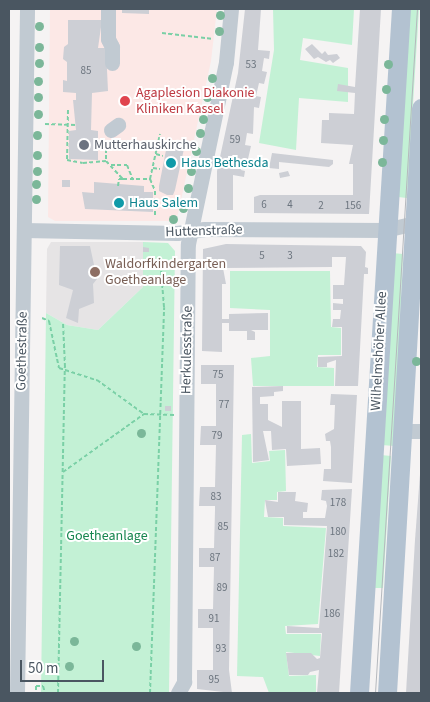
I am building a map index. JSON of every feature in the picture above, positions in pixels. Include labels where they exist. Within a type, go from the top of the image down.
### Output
[{"type":"main road","name":"Wilhelmshöher Allee","points":[[359,693],[401,9]]},
{"type":"main road","name":"Wilhelmshöher Allee","points":[[387,693],[413,431],[421,108]]},
{"type":"street","name":"Goethestraße","points":[[17,693],[14,584],[16,277],[27,9]]},
{"type":"street","points":[[108,9],[108,39],[112,47],[112,63]]},
{"type":"street","name":"Herkulesstraße","points":[[178,693],[184,682],[183,232],[225,67],[231,9]]},
{"type":"street","name":"Huttenstraße","points":[[19,239],[183,232],[386,230],[418,221]]},
{"type":"path","points":[[162,33],[216,39]]},
{"type":"path","points":[[68,110],[67,160],[83,163],[106,161],[123,179]]},
{"type":"path","points":[[45,124],[76,124]]},
{"type":"path","points":[[106,161],[106,133],[114,128]]},
{"type":"path","points":[[155,215],[155,191],[150,179],[160,134]]},
{"type":"path","points":[[156,154],[163,156]]},
{"type":"path","points":[[111,165],[126,165],[133,180]]},
{"type":"path","points":[[153,168],[160,170]]},
{"type":"path","points":[[118,186],[118,179],[150,179]]},
{"type":"path","points":[[150,693],[158,414],[164,307],[160,256]]},
{"type":"path","points":[[42,318],[48,319],[59,368],[97,380],[144,414]]},
{"type":"path","points":[[58,693],[63,323]]},
{"type":"path","points":[[62,472],[144,414],[174,415]]},
{"type":"path","points":[[36,690],[36,686],[43,686],[45,693]]},
{"type":"shaded area","name":"Agaplesion Diakonie Kliniken Kassel","points":[[50,9],[217,9],[211,61],[178,214],[173,221],[55,221],[48,217]]},
{"type":"shaded area","name":"Waldorfkindergarten Goetheanlage","points":[[51,242],[143,242],[143,287],[98,330],[67,325],[46,313],[47,249]]},
{"type":"green space","points":[[273,9],[354,9],[352,45],[303,38],[300,60],[348,68],[348,102],[299,98],[296,150],[259,143],[274,50]]},
{"type":"green space","points":[[408,9],[419,9],[407,198],[398,197]]},
{"type":"green space","name":"Goetheanlage","points":[[143,242],[168,243],[175,251],[169,693],[41,693],[46,313],[67,325],[98,330],[143,287]]},
{"type":"green space","points":[[392,253],[403,254],[395,446],[381,445]]},
{"type":"green space","points":[[230,271],[330,271],[331,327],[341,328],[341,355],[318,355],[317,367],[334,368],[334,386],[253,386],[251,358],[270,356],[270,310],[230,308]]},
{"type":"green space","points":[[251,434],[252,463],[270,461],[269,451],[285,450],[286,491],[277,492],[277,500],[265,500],[264,517],[283,518],[283,526],[326,528],[318,624],[285,626],[286,634],[321,634],[320,656],[286,652],[289,676],[316,675],[316,693],[269,693],[263,677],[237,676],[242,435]]},
{"type":"green space","points":[[381,455],[391,456],[383,588],[372,588]]},
{"type":"building","points":[[122,9],[149,9],[149,14],[122,13]]},
{"type":"building","points":[[245,9],[261,9],[258,50],[270,51],[269,59],[264,58],[262,71],[267,72],[264,84],[259,83],[256,96],[261,97],[259,108],[254,107],[253,134],[247,133],[245,145],[251,146],[248,159],[243,158],[241,170],[245,171],[244,177],[233,175],[233,210],[217,210],[217,171],[238,73]]},
{"type":"building","points":[[360,9],[381,9],[369,214],[254,213],[254,197],[260,195],[353,195],[353,164],[349,164],[353,145],[321,143],[322,120],[329,120],[329,113],[354,114],[355,93],[337,91],[338,84],[355,87]]},
{"type":"building","points":[[68,20],[102,20],[98,48],[106,48],[108,91],[92,93],[91,130],[98,131],[98,160],[69,159],[69,131],[76,130],[73,100],[76,100],[76,93],[63,92],[63,80],[67,81],[67,62],[63,59],[64,47],[68,44]]},
{"type":"building","points":[[312,44],[322,54],[325,51],[328,55],[337,54],[340,58],[333,63],[330,60],[326,62],[318,57],[314,59],[305,49]]},
{"type":"building","name":"Haus Bethesda","points":[[168,140],[185,144],[173,195],[167,195],[159,191]]},
{"type":"building","points":[[272,153],[333,160],[333,164],[329,167],[279,162],[279,169],[269,168]]},
{"type":"building","points":[[288,171],[290,176],[280,178],[279,173]]},
{"type":"building","points":[[62,180],[70,180],[70,187],[62,187]]},
{"type":"building","name":"Haus Salem","points":[[94,182],[144,186],[144,192],[153,192],[153,212],[85,209],[82,192],[94,193]]},
{"type":"building","points":[[226,244],[361,246],[366,252],[365,267],[368,268],[368,274],[364,274],[358,386],[335,386],[336,360],[327,363],[327,367],[318,367],[318,357],[342,356],[342,327],[332,327],[333,319],[340,319],[341,310],[333,310],[333,303],[343,304],[343,299],[333,299],[333,285],[344,285],[346,257],[332,257],[332,267],[223,268],[226,284],[222,284],[222,319],[229,319],[229,314],[268,313],[268,330],[251,330],[255,332],[255,340],[247,340],[247,331],[229,331],[229,323],[222,323],[222,352],[202,351],[203,249]]},
{"type":"building","points":[[60,246],[90,246],[97,279],[93,284],[94,303],[79,309],[78,323],[66,318],[73,290],[59,285]]},
{"type":"building","points":[[143,247],[149,248],[149,252],[143,252]]},
{"type":"building","points":[[201,365],[234,365],[229,670],[232,693],[197,689],[197,670],[213,670],[213,628],[198,628],[198,609],[213,609],[214,567],[199,567],[199,548],[214,548],[215,506],[199,506],[200,487],[215,487],[216,445],[200,445],[201,426],[216,426],[216,384],[201,384]]},
{"type":"building","points":[[283,386],[283,391],[274,392],[274,396],[260,397],[260,404],[268,404],[268,420],[282,427],[282,401],[301,401],[301,449],[320,448],[321,464],[287,466],[286,449],[272,450],[271,431],[263,431],[269,460],[253,462],[252,387]]},
{"type":"building","points":[[331,394],[357,395],[352,483],[323,481],[324,469],[331,469],[330,441],[326,441],[325,434],[334,429],[335,405],[330,405]]},
{"type":"building","points":[[165,406],[171,406],[171,411],[165,411]]},
{"type":"building","points":[[420,474],[421,693],[406,693],[415,540]]},
{"type":"building","points":[[352,489],[339,693],[317,693],[319,670],[310,672],[308,675],[289,675],[286,653],[311,653],[317,659],[320,658],[322,633],[287,633],[287,626],[319,628],[327,526],[284,525],[284,517],[268,517],[265,500],[278,502],[278,492],[296,492],[295,501],[308,503],[307,512],[303,512],[303,518],[325,518],[327,506],[326,501],[321,500],[322,490]]},
{"type":"tram line","points":[[375,693],[417,9]]},
{"type":"place","name":"Agaplesion Diakonie Kliniken Kassel","points":[[125,101]]},
{"type":"place","name":"Mutterhauskirche","points":[[84,145]]},
{"type":"place","name":"Haus Bethesda","points":[[171,163]]},
{"type":"place","name":"Haus Salem","points":[[119,203]]},
{"type":"place","name":"Waldorfkindergarten Goetheanlage","points":[[95,272]]}]
